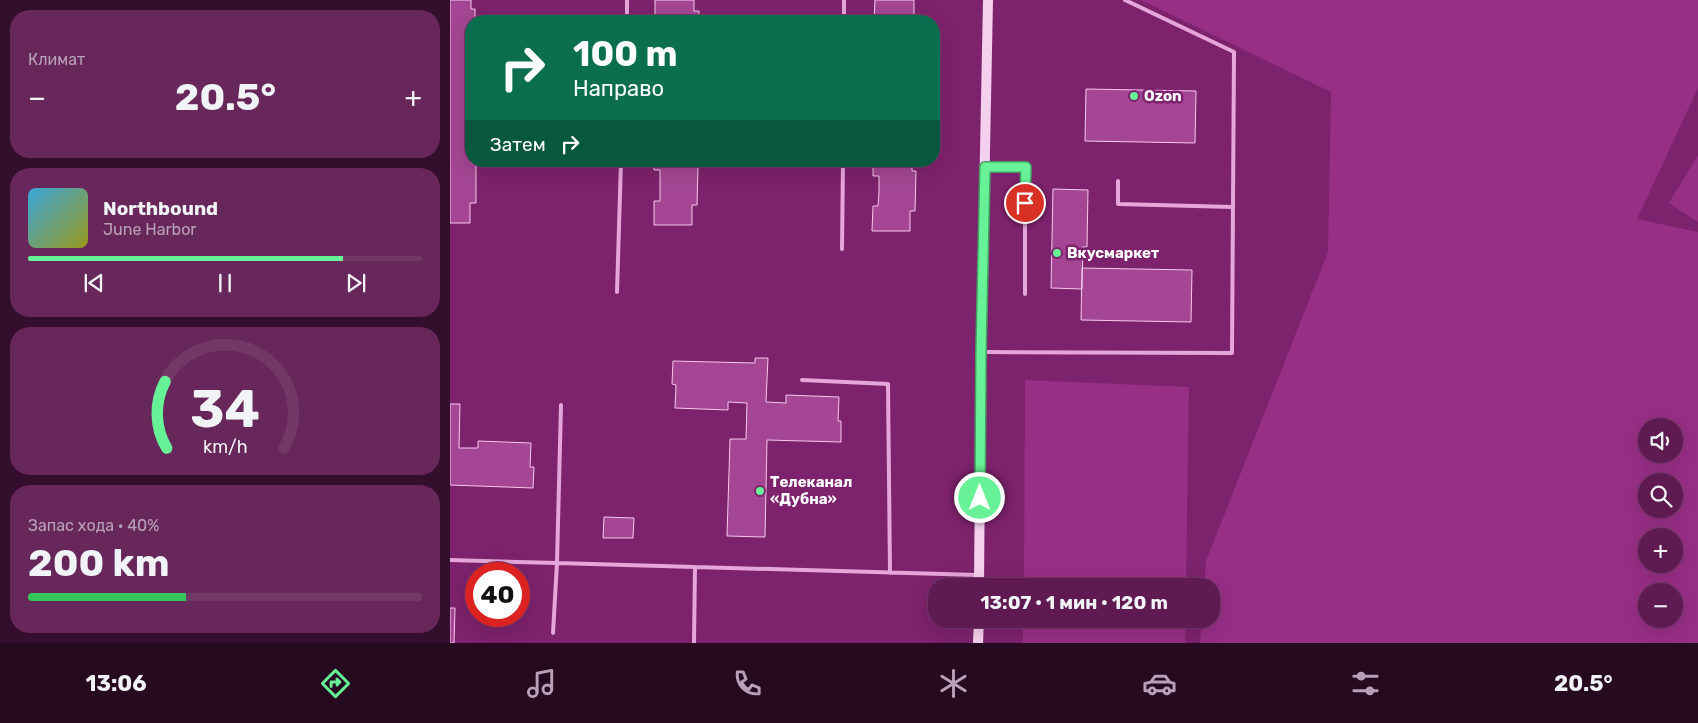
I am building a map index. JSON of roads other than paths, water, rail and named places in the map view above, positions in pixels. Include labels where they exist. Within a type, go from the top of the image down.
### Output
[{"type":"street","points":[[979,575],[988,0]]},
{"type":"street","points":[[978,628],[978,643]]},
{"type":"lane","points":[[627,0],[627,15]]},
{"type":"lane","points":[[844,0],[844,15]]},
{"type":"lane","points":[[981,352],[1232,353],[1234,52],[1125,0]]},
{"type":"lane","points":[[617,292],[621,167]]},
{"type":"lane","points":[[842,249],[843,167]]},
{"type":"lane","points":[[985,167],[1026,167],[1025,294]]},
{"type":"lane","points":[[1118,181],[1118,204],[1233,207]]},
{"type":"lane","points":[[802,380],[888,384],[890,573]]},
{"type":"lane","points":[[553,633],[557,563],[561,405]]},
{"type":"lane","points":[[450,560],[979,575]]},
{"type":"lane","points":[[694,643],[695,567]]},
{"type":"place","name":"Ozon","points":[[1134,96]]},
{"type":"place","name":"Вкусмаркет","points":[[1057,253]]},
{"type":"place","name":"Телеканал «Дубна»","points":[[760,491]]}]
